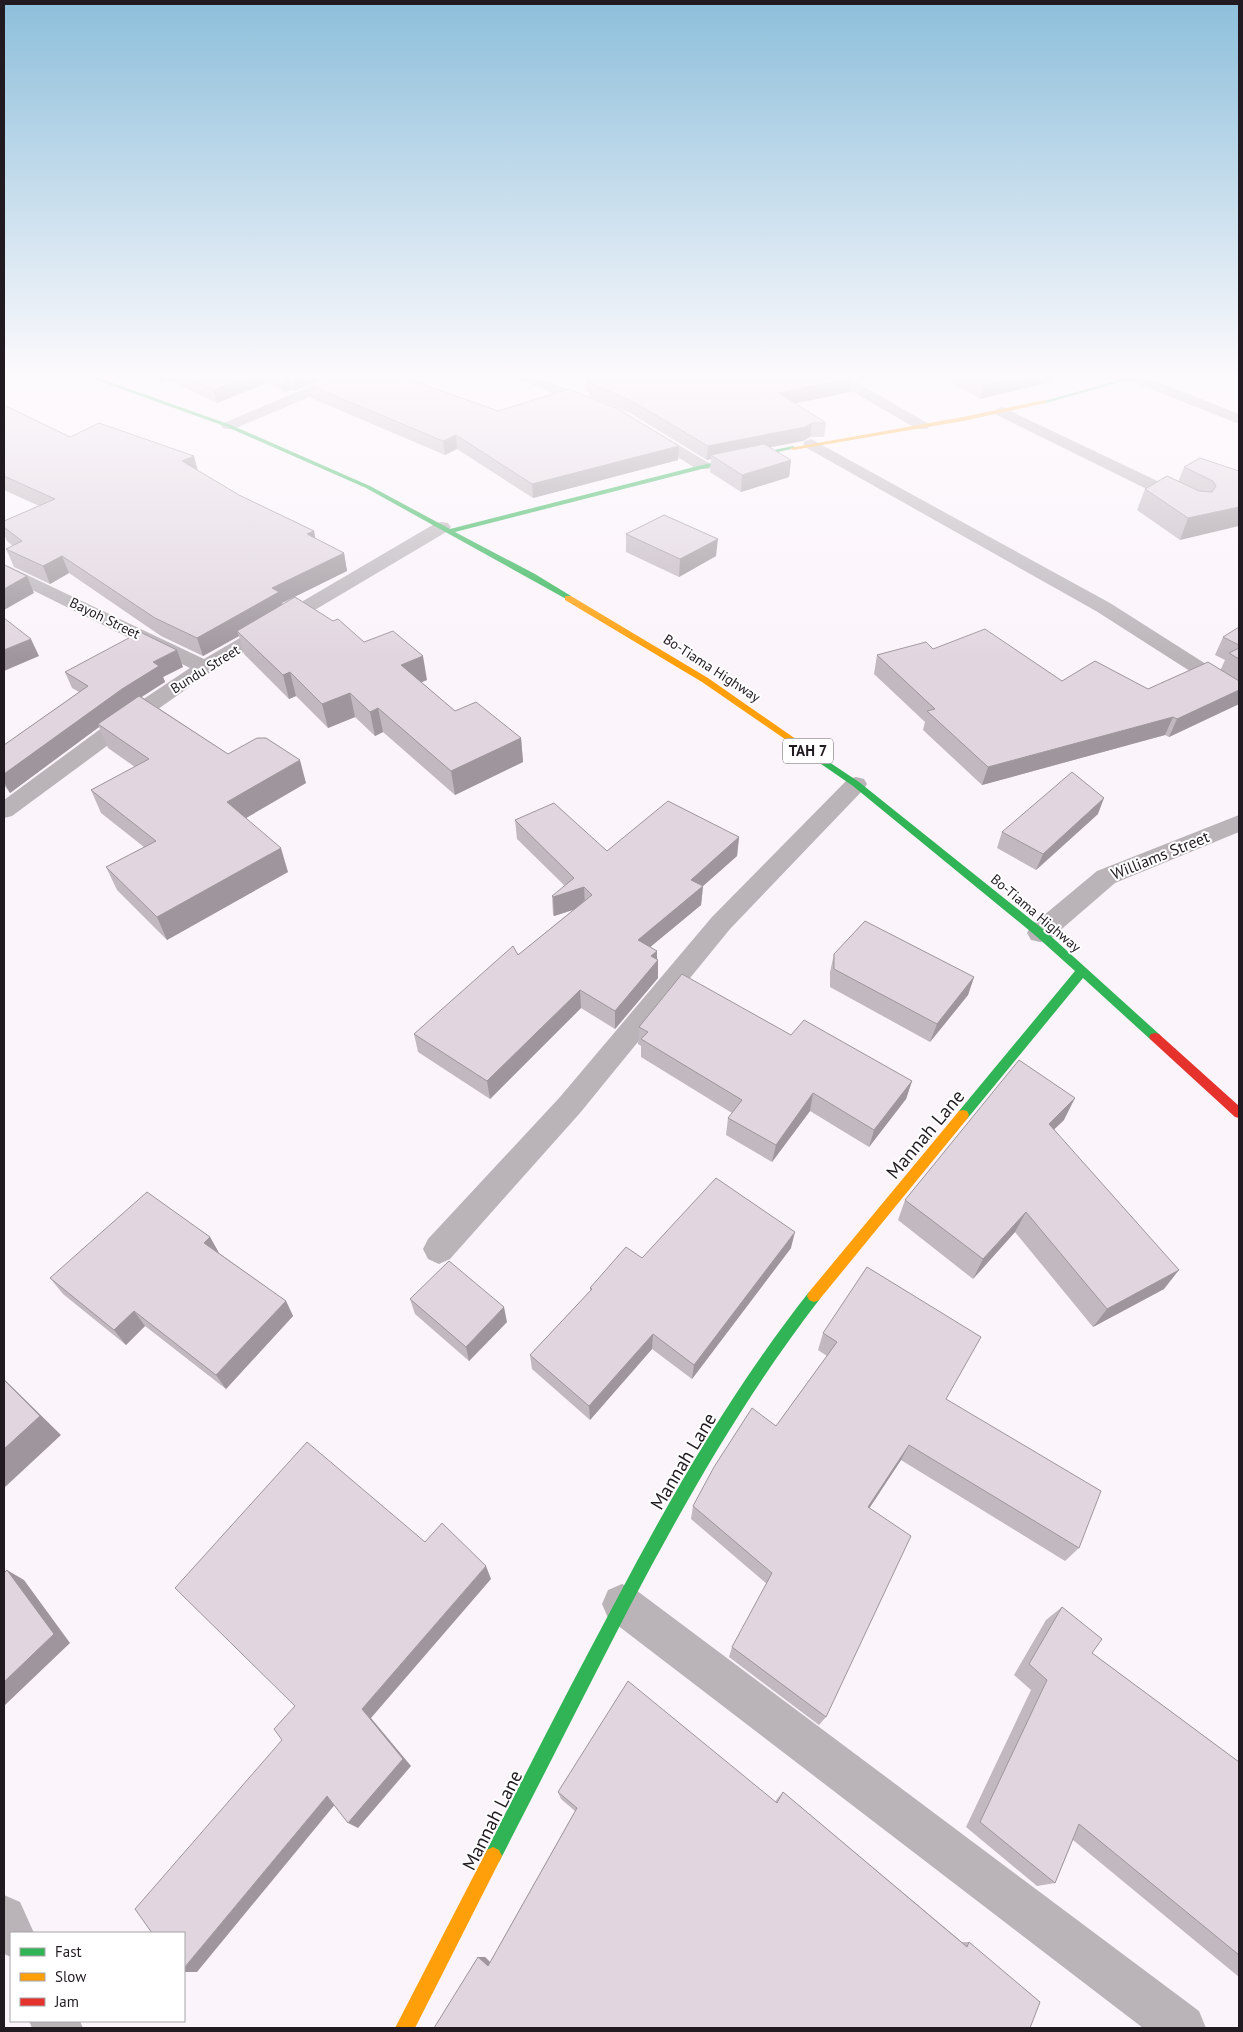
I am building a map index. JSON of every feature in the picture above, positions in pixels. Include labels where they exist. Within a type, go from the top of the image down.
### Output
[{"type":"main road","name":"Bo-Tiama Highway","points":[[331,471],[368,487],[532,576],[705,680],[856,784],[1040,933],[1239,1113]]},
{"type":"main road","points":[[445,529],[508,518],[568,500],[684,471]]},
{"type":"main road","name":"Mannah Lane","points":[[405,2028],[622,1604],[697,1467],[785,1331],[1082,972]]},
{"type":"street","points":[[859,471],[1103,607],[1239,694]]},
{"type":"street","points":[[1123,471],[1197,507]]},
{"type":"street","name":"Bundu Street","points":[[4,811],[126,721],[205,667],[445,529]]},
{"type":"street","name":"Bayoh Street","points":[[4,568],[205,667]]},
{"type":"street","points":[[440,1249],[570,1105],[721,923],[856,784]]},
{"type":"street","name":"Williams Street","points":[[1040,933],[1106,877],[1239,823]]},
{"type":"street","points":[[622,1604],[1182,2028]]},
{"type":"street","points":[[4,1918],[10,1932]]},
{"type":"building","points":[[4,471],[198,471],[239,495],[314,531],[307,534],[344,553],[272,588],[279,592],[197,638],[155,618],[62,556],[43,566],[6,549],[22,541],[4,527],[4,521],[55,499],[4,476]]},
{"type":"building","points":[[512,471],[583,471],[532,484]]},
{"type":"building","points":[[736,471],[756,471],[742,475]]},
{"type":"building","points":[[1192,471],[1239,471],[1239,507],[1188,518],[1145,489],[1167,476],[1199,491],[1212,492],[1216,486],[1213,481]]},
{"type":"building","points":[[664,515],[718,539],[680,559],[626,534]]},
{"type":"building","points":[[4,565],[27,576],[4,589]]},
{"type":"building","points":[[295,597],[333,621],[338,619],[364,642],[393,631],[423,656],[401,665],[455,711],[476,702],[521,738],[451,771],[378,708],[370,712],[350,693],[322,704],[290,672],[283,675],[237,631]]},
{"type":"building","points":[[4,618],[31,639],[4,650]]},
{"type":"building","points":[[1239,627],[1239,645],[1223,637]]},
{"type":"building","points":[[985,629],[1062,681],[1095,661],[1148,689],[1208,662],[1239,681],[1239,690],[1177,719],[1173,717],[988,767],[927,711],[935,709],[877,655],[926,642],[933,649]]},
{"type":"building","points":[[140,632],[177,650],[153,662],[159,666],[122,689],[4,774],[4,745],[88,686],[65,672]]},
{"type":"building","points":[[1239,648],[1239,659],[1229,653]]},
{"type":"building","points":[[139,696],[228,754],[257,738],[266,738],[300,760],[227,802],[281,848],[157,917],[106,867],[156,841],[91,790],[149,759],[98,724]]},
{"type":"building","points":[[1072,772],[1104,798],[1043,854],[1002,832]]},
{"type":"building","points":[[668,801],[739,837],[691,880],[703,886],[638,940],[657,951],[651,956],[658,960],[615,1011],[580,990],[487,1081],[414,1034],[513,946],[518,955],[592,895],[584,887],[553,897],[574,878],[515,820],[554,803],[607,851]]},
{"type":"building","points":[[865,921],[974,977],[937,1024],[834,969],[834,954]]},
{"type":"building","points":[[682,974],[791,1035],[804,1020],[912,1081],[874,1130],[813,1093],[776,1145],[728,1118],[742,1100],[641,1039],[648,1032],[639,1027]]},
{"type":"building","points":[[1019,1060],[1075,1098],[1049,1124],[1179,1270],[1107,1309],[1026,1212],[983,1259],[905,1200]]},
{"type":"building","points":[[716,1178],[795,1232],[694,1365],[653,1334],[589,1406],[530,1355],[592,1289],[590,1288],[626,1247],[642,1258]]},
{"type":"building","points":[[147,1192],[210,1237],[204,1243],[286,1301],[216,1375],[134,1311],[114,1330],[50,1278]]},
{"type":"building","points":[[449,1261],[504,1307],[466,1347],[410,1299]]},
{"type":"building","points":[[867,1267],[981,1337],[946,1399],[1101,1491],[1079,1548],[909,1445],[868,1507],[911,1536],[826,1717],[732,1647],[772,1573],[693,1506],[714,1467],[752,1408],[776,1426],[837,1342],[823,1333]]},
{"type":"building","points":[[4,1380],[40,1416],[4,1449]]},
{"type":"building","points":[[307,1442],[425,1542],[442,1523],[486,1566],[362,1709],[403,1759],[348,1823],[327,1796],[185,1967],[185,1932],[151,1932],[135,1909],[282,1740],[274,1729],[295,1706],[175,1588]]},
{"type":"building","points":[[7,1570],[54,1634],[4,1682],[4,1573]]},
{"type":"building","points":[[1062,1607],[1102,1639],[1092,1653],[1239,1762],[1239,1955],[1079,1824],[1055,1883],[980,1822],[1047,1680],[1029,1664]]},
{"type":"building","points":[[628,1681],[777,1803],[783,1792],[967,1947],[969,1942],[1040,2002],[1030,2028],[434,2028],[478,1957],[488,1966],[577,1808],[558,1792]]},
{"type":"traffic: fast","points":[[331,471],[368,487],[532,576],[568,598]]},
{"type":"traffic: fast","points":[[449,531],[687,471]]},
{"type":"traffic: fast","points":[[811,753],[856,784],[1040,933],[1155,1037]]},
{"type":"traffic: fast","points":[[963,1115],[1082,971]]},
{"type":"traffic: fast","points":[[493,1856],[655,1544],[691,1480],[749,1385],[814,1296]]},
{"type":"traffic: slow","points":[[568,598],[705,680],[811,753]]},
{"type":"traffic: slow","points":[[814,1296],[963,1115]]},
{"type":"traffic: slow","points":[[405,2028],[493,1856]]},
{"type":"traffic: jam","points":[[1155,1037],[1239,1113]]}]
